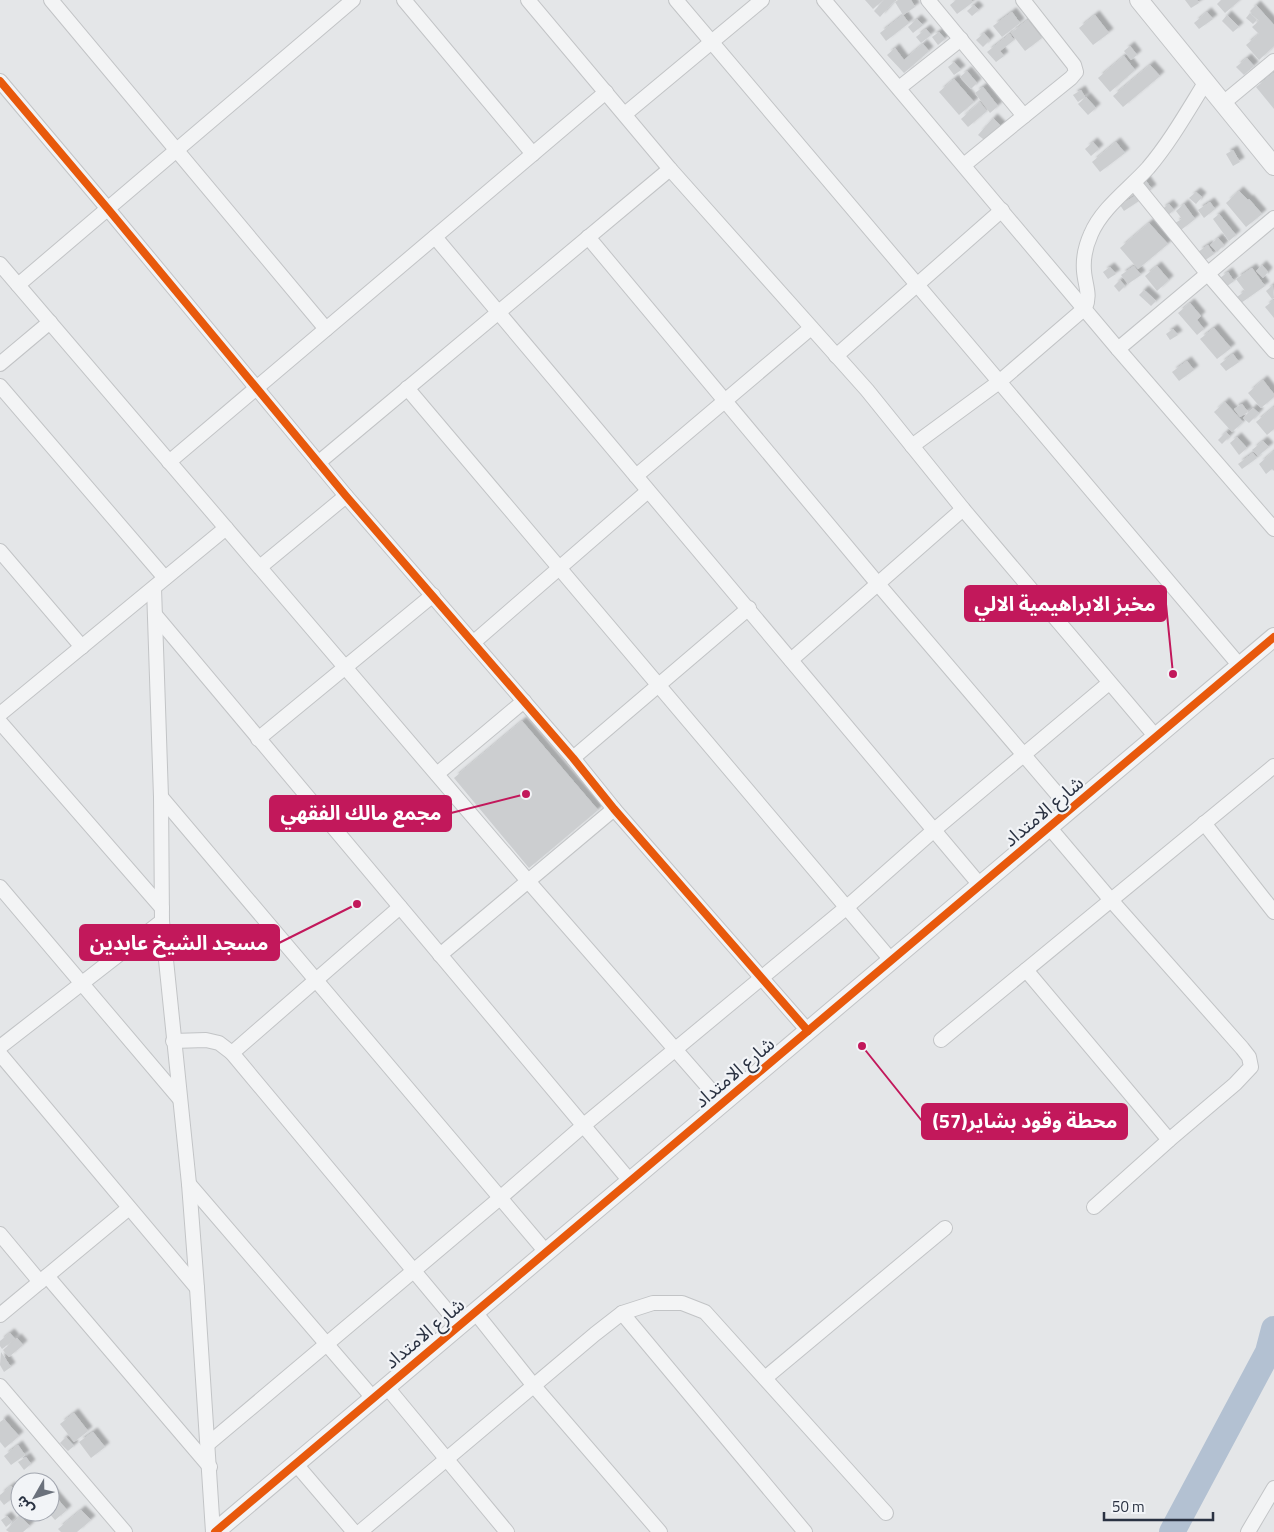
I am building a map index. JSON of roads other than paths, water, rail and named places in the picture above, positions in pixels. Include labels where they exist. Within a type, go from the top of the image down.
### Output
[{"type":"street","points":[[51,0],[326,329]]},
{"type":"street","points":[[18,286],[353,0]]},
{"type":"street","points":[[404,0],[533,154]]},
{"type":"street","points":[[528,0],[670,169],[867,390],[963,509],[1156,737]]},
{"type":"street","points":[[676,0],[1240,666]]},
{"type":"street","points":[[625,114],[762,0]]},
{"type":"street","points":[[824,0],[1118,349],[1274,530]]},
{"type":"street","points":[[928,0],[1024,116]]},
{"type":"street","points":[[964,165],[1076,72],[1074,65],[1023,0]]},
{"type":"street","points":[[1139,0],[1274,166]]},
{"type":"street","points":[[899,88],[961,39]]},
{"type":"street","points":[[1222,104],[1274,61]]},
{"type":"street","points":[[0,81],[346,496],[474,642],[614,809],[808,1031]]},
{"type":"street","points":[[912,446],[999,382],[1085,308],[1088,299],[1084,262],[1091,234],[1101,217],[1164,148],[1205,83]]},
{"type":"street","points":[[169,462],[606,92]]},
{"type":"street","points":[[318,463],[670,169]]},
{"type":"street","points":[[1134,183],[1207,273],[1274,351]]},
{"type":"street","points":[[836,356],[1002,210]]},
{"type":"street","points":[[1118,349],[1274,218]]},
{"type":"street","points":[[434,237],[749,608],[933,831],[980,885]]},
{"type":"street","points":[[588,237],[1070,810]]},
{"type":"street","points":[[0,264],[528,881],[722,1103]]},
{"type":"street","points":[[0,364],[50,322]]},
{"type":"street","points":[[636,476],[811,328]]},
{"type":"street","points":[[0,386],[165,578]]},
{"type":"street","points":[[407,388],[560,566],[892,960]]},
{"type":"street","points":[[474,642],[648,491]]},
{"type":"street","points":[[260,568],[346,496]]},
{"type":"street","points":[[791,660],[963,509]]},
{"type":"street","points":[[0,714],[226,528]]},
{"type":"street","points":[[0,551],[82,648]]},
{"type":"street","points":[[154,588],[161,797],[162,914],[189,1184],[214,1532]]},
{"type":"street","points":[[258,739],[433,595]]},
{"type":"street","points":[[573,758],[749,608]]},
{"type":"street","points":[[156,616],[630,1181]]},
{"type":"street","name":"شارع الامتداد","points":[[214,1532],[1274,637]]},
{"type":"street","points":[[208,1444],[1109,683]]},
{"type":"street","points":[[437,774],[524,701]]},
{"type":"street","points":[[0,722],[162,914]]},
{"type":"street","points":[[941,1040],[1110,899],[1274,766]]},
{"type":"street","points":[[161,797],[546,1252]]},
{"type":"street","points":[[440,955],[614,809]]},
{"type":"street","points":[[1204,822],[1274,912]]},
{"type":"street","points":[[1049,827],[1249,1057],[1251,1067],[1247,1073],[1094,1207]]},
{"type":"street","points":[[0,887],[179,1098]]},
{"type":"street","points":[[232,1053],[400,907]]},
{"type":"street","points":[[0,1047],[81,983],[162,914]]},
{"type":"street","points":[[1026,970],[1169,1140]]},
{"type":"street","points":[[174,1041],[206,1040],[219,1043],[232,1053],[459,1325]]},
{"type":"street","points":[[0,1054],[197,1288]]},
{"type":"street","points":[[189,1184],[327,1344],[379,1392],[446,1459],[507,1532]]},
{"type":"street","points":[[0,1315],[129,1208]]},
{"type":"street","points":[[764,1378],[944,1228]]},
{"type":"street","points":[[0,1234],[43,1279],[210,1467]]},
{"type":"street","points":[[360,1532],[622,1313],[653,1303],[682,1303],[705,1312],[886,1513]]},
{"type":"street","points":[[475,1312],[534,1386],[660,1532]]},
{"type":"street","points":[[622,1313],[805,1532]]},
{"type":"street","points":[[0,1386],[125,1532]]},
{"type":"street","points":[[296,1463],[354,1532]]},
{"type":"street","points":[[1248,1532],[1273,1494]]},
{"type":"waterway","points":[[1172,1532],[1268,1352],[1274,1329]]},
{"type":"place","name":"مخبز الابراهيمية الالي","points":[[1173,674]]},
{"type":"place","name":"مجمع مالك الفقهي","points":[[526,794]]},
{"type":"place","name":"مسجد الشيخ عابدين","points":[[357,904]]},
{"type":"place","name":"محطة وقود بشاير(57)","points":[[862,1046]]}]
